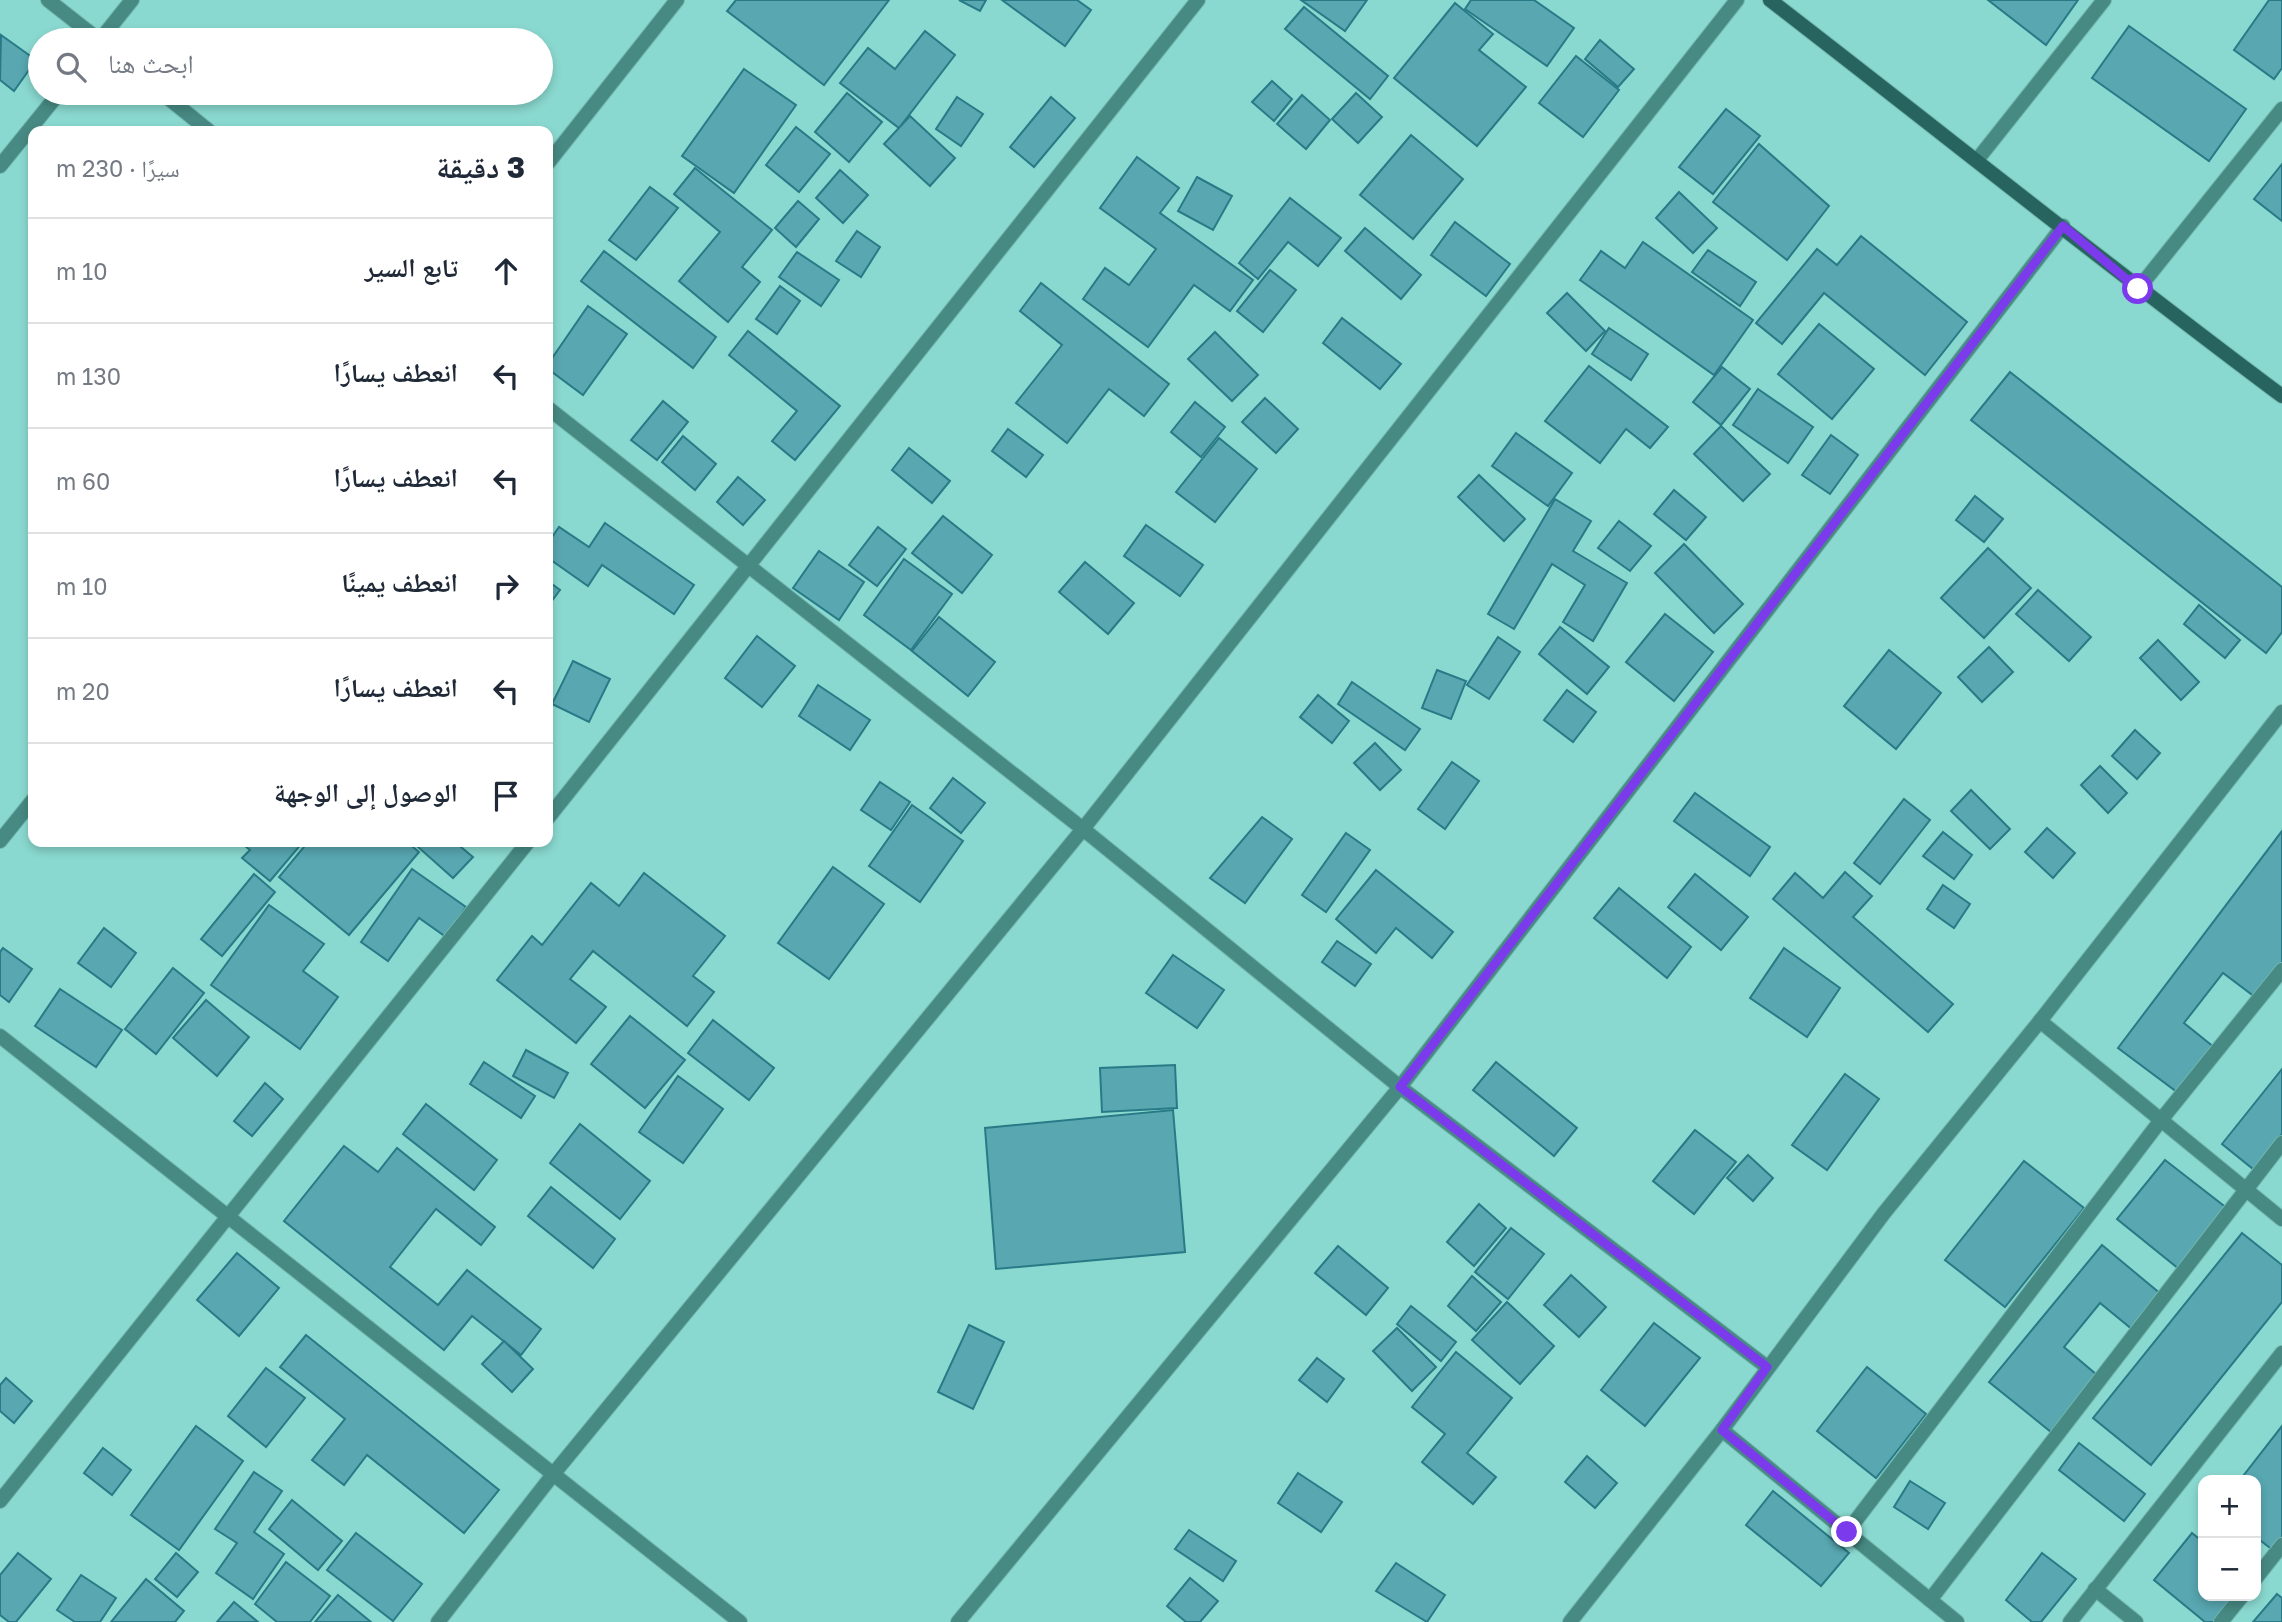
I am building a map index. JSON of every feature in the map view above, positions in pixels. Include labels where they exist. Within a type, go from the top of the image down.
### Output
[{"type":"street","points":[[48,0],[84,28]]},
{"type":"street","points":[[109,28],[132,0]]},
{"type":"street","points":[[553,157],[677,0]]},
{"type":"street","points":[[553,812],[1198,0]]},
{"type":"street","points":[[438,1622],[555,1472],[1083,829],[1737,0]]},
{"type":"street","points":[[1770,0],[2063,226],[2138,289],[2282,396]]},
{"type":"street","points":[[1977,160],[2104,0]]},
{"type":"street","points":[[32,126],[49,105]]},
{"type":"street","points":[[177,105],[202,126]]},
{"type":"street","points":[[2138,289],[2282,109]]},
{"type":"street","points":[[0,166],[28,131]]},
{"type":"street","points":[[958,1622],[1400,1087],[2063,226]]},
{"type":"street","points":[[553,412],[1083,829],[1400,1087],[1767,1367]]},
{"type":"street","points":[[1570,1622],[1722,1430],[1884,1213],[2040,1021],[2282,712]]},
{"type":"street","points":[[0,841],[28,806]]},
{"type":"street","points":[[0,1501],[524,847]]},
{"type":"street","points":[[1847,1532],[2161,1120],[2282,970]]},
{"type":"street","points":[[2040,1021],[2282,1219]]},
{"type":"street","points":[[0,1036],[555,1472],[740,1622]]},
{"type":"street","points":[[1930,1600],[2282,1143]]},
{"type":"street","points":[[2070,1622],[2282,1353]]},
{"type":"street","points":[[1722,1430],[1957,1622]]},
{"type":"street","points":[[2261,1572],[2282,1545]]},
{"type":"street","points":[[2095,1589],[2136,1622]]},
{"type":"street","points":[[2221,1622],[2238,1601]]},
{"type":"building","points":[[736,0],[889,0],[824,85],[727,11]]},
{"type":"building","points":[[959,0],[986,0],[980,11]]},
{"type":"building","points":[[1002,0],[1077,0],[1091,10],[1065,46]]},
{"type":"building","points":[[1301,0],[1367,0],[1345,31]]},
{"type":"building","points":[[1471,0],[1534,0],[1574,28],[1547,66],[1465,9]]},
{"type":"building","points":[[1988,0],[2078,0],[2046,45]]},
{"type":"building","points":[[2269,0],[2282,0],[2282,68],[2274,79],[2234,50]]},
{"type":"building","points":[[1455,3],[1493,34],[1479,50],[1526,87],[1477,146],[1394,78]]},
{"type":"building","points":[[1304,7],[1388,76],[1370,99],[1285,29]]},
{"type":"building","points":[[2129,26],[2246,109],[2209,161],[2092,78]]},
{"type":"building","points":[[925,31],[955,55],[899,128],[840,83],[868,48],[895,69]]},
{"type":"building","points":[[1,35],[28,54],[28,71],[14,91],[0,80]]},
{"type":"building","points":[[1600,40],[1634,69],[1618,87],[1585,59]]},
{"type":"building","points":[[1576,56],[1619,90],[1583,137],[1539,103]]},
{"type":"building","points":[[744,69],[796,105],[734,193],[682,156]]},
{"type":"building","points":[[1272,81],[1292,99],[1274,121],[1252,102]]},
{"type":"building","points":[[847,93],[882,122],[849,162],[815,132]]},
{"type":"building","points":[[1356,93],[1382,117],[1358,143],[1332,119]]},
{"type":"building","points":[[1302,95],[1330,120],[1306,149],[1277,124]]},
{"type":"building","points":[[957,97],[983,114],[961,146],[936,129]]},
{"type":"building","points":[[1051,97],[1075,118],[1034,167],[1010,147]]},
{"type":"building","points":[[1726,109],[1760,136],[1713,194],[1679,167]]},
{"type":"building","points":[[910,116],[955,158],[930,186],[884,144]]},
{"type":"building","points":[[796,127],[830,154],[799,192],[766,165]]},
{"type":"building","points":[[1411,135],[1463,179],[1413,239],[1360,195]]},
{"type":"building","points":[[1759,144],[1829,206],[1787,260],[1713,202]]},
{"type":"building","points":[[1137,157],[1179,188],[1160,213],[1253,280],[1230,311],[1194,285],[1148,347],[1083,299],[1105,268],[1129,285],[1156,249],[1100,208]]},
{"type":"building","points":[[2282,164],[2282,221],[2254,199]]},
{"type":"building","points":[[695,168],[772,230],[742,267],[760,282],[728,322],[679,281],[720,232],[674,194]]},
{"type":"building","points":[[840,170],[868,195],[843,223],[816,198]]},
{"type":"building","points":[[1197,177],[1232,196],[1213,230],[1178,211]]},
{"type":"building","points":[[650,187],[678,208],[636,260],[609,240]]},
{"type":"building","points":[[1679,192],[1717,228],[1693,253],[1656,218]]},
{"type":"building","points":[[1290,198],[1341,238],[1318,266],[1288,242],[1258,279],[1239,263]]},
{"type":"building","points":[[798,201],[819,219],[796,247],[775,228]]},
{"type":"building","points":[[1455,222],[1510,264],[1486,296],[1431,255]]},
{"type":"building","points":[[1365,228],[1421,275],[1401,299],[1345,251]]},
{"type":"building","points":[[857,231],[880,247],[861,277],[836,261]]},
{"type":"building","points":[[1861,236],[1967,322],[1925,375],[1824,293],[1782,344],[1756,323],[1817,249],[1837,265]]},
{"type":"building","points":[[1643,242],[1753,320],[1714,375],[1580,280],[1601,251],[1625,268]]},
{"type":"building","points":[[1708,250],[1756,282],[1740,306],[1692,272]]},
{"type":"building","points":[[604,251],[716,337],[693,368],[581,281]]},
{"type":"building","points":[[797,252],[839,280],[821,306],[779,277]]},
{"type":"building","points":[[1270,270],[1296,290],[1263,332],[1237,311]]},
{"type":"building","points":[[1041,283],[1169,384],[1144,416],[1109,389],[1067,443],[1016,403],[1062,345],[1020,311]]},
{"type":"building","points":[[780,286],[800,301],[777,334],[756,319]]},
{"type":"building","points":[[1567,293],[1605,331],[1586,351],[1547,313]]},
{"type":"building","points":[[588,306],[627,334],[583,395],[553,373],[553,357]]},
{"type":"building","points":[[1342,318],[1401,364],[1380,389],[1323,343]]},
{"type":"building","points":[[1819,324],[1874,369],[1832,419],[1778,374]]},
{"type":"building","points":[[1609,328],[1648,354],[1631,380],[1592,354]]},
{"type":"building","points":[[748,331],[840,406],[795,460],[772,441],[797,411],[729,355]]},
{"type":"building","points":[[1215,332],[1258,375],[1232,401],[1188,359]]},
{"type":"building","points":[[1589,366],[1668,427],[1650,448],[1626,429],[1600,463],[1545,421]]},
{"type":"building","points":[[1722,367],[1750,389],[1721,425],[1693,402]]},
{"type":"building","points":[[2010,372],[2282,587],[2282,632],[2266,653],[1971,420]]},
{"type":"building","points":[[1758,389],[1813,427],[1788,463],[1733,425]]},
{"type":"building","points":[[1265,398],[1298,429],[1276,453],[1242,422]]},
{"type":"building","points":[[663,401],[688,422],[657,460],[631,440]]},
{"type":"building","points":[[1195,402],[1225,427],[1201,457],[1171,432]]},
{"type":"building","points":[[1721,426],[1770,474],[1743,501],[1694,454]]},
{"type":"building","points":[[1008,429],[1043,455],[1026,477],[992,451]]},
{"type":"building","points":[[1516,433],[1572,473],[1548,506],[1492,466]]},
{"type":"building","points":[[1831,435],[1858,455],[1830,494],[1802,475]]},
{"type":"building","points":[[683,436],[716,464],[695,490],[662,462]]},
{"type":"building","points":[[1219,438],[1257,469],[1215,522],[1176,492]]},
{"type":"building","points":[[909,448],[950,481],[932,503],[892,470]]},
{"type":"building","points":[[1479,475],[1525,519],[1504,541],[1458,497]]},
{"type":"building","points":[[738,477],[765,500],[743,525],[717,502]]},
{"type":"building","points":[[1674,490],[1706,517],[1686,540],[1654,514]]},
{"type":"building","points":[[1975,496],[2003,519],[1984,542],[1956,520]]},
{"type":"building","points":[[1555,499],[1591,521],[1573,551],[1627,583],[1593,641],[1563,622],[1585,585],[1552,564],[1514,629],[1488,614]]},
{"type":"building","points":[[943,516],[992,555],[962,593],[912,553]]},
{"type":"building","points":[[1619,521],[1651,546],[1630,571],[1598,548]]},
{"type":"building","points":[[605,523],[694,585],[674,614],[602,565],[588,586],[553,562],[553,536],[559,527],[589,547]]},
{"type":"building","points":[[1146,525],[1203,565],[1180,596],[1124,556]]},
{"type":"building","points":[[878,527],[906,549],[877,586],[849,565]]},
{"type":"building","points":[[1684,544],[1743,604],[1714,633],[1655,573]]},
{"type":"building","points":[[1988,548],[2031,588],[1984,638],[1941,598]]},
{"type":"building","points":[[819,551],[864,582],[839,620],[793,588]]},
{"type":"building","points":[[904,559],[952,594],[911,650],[864,615]]},
{"type":"building","points":[[1085,562],[1134,603],[1108,634],[1059,592]]},
{"type":"building","points":[[553,585],[560,590],[553,599]]},
{"type":"building","points":[[2038,590],[2091,637],[2069,661],[2016,614]]},
{"type":"building","points":[[2199,605],[2240,640],[2225,658],[2184,624]]},
{"type":"building","points":[[1665,614],[1713,652],[1674,701],[1626,662]]},
{"type":"building","points":[[939,617],[995,662],[968,696],[912,651]]},
{"type":"building","points":[[1560,627],[1609,667],[1587,694],[1539,654]]},
{"type":"building","points":[[757,636],[795,666],[762,707],[725,678]]},
{"type":"building","points":[[1498,637],[1520,652],[1489,699],[1467,685]]},
{"type":"building","points":[[2158,640],[2199,682],[2181,700],[2140,658]]},
{"type":"building","points":[[1989,647],[2013,672],[1982,702],[1958,677]]},
{"type":"building","points":[[1889,650],[1941,693],[1896,749],[1844,706]]},
{"type":"building","points":[[573,661],[610,679],[589,722],[553,704]]},
{"type":"building","points":[[1437,670],[1466,681],[1451,719],[1422,708]]},
{"type":"building","points":[[1352,682],[1420,729],[1405,750],[1338,704]]},
{"type":"building","points":[[818,685],[870,720],[850,750],[799,716]]},
{"type":"building","points":[[1567,690],[1596,712],[1573,742],[1544,720]]},
{"type":"building","points":[[1318,695],[1349,721],[1332,743],[1300,717]]},
{"type":"building","points":[[2135,730],[2160,753],[2137,779],[2112,756]]},
{"type":"building","points":[[1375,743],[1401,770],[1380,790],[1354,763]]},
{"type":"building","points":[[1452,762],[1479,781],[1445,829],[1418,809]]},
{"type":"building","points":[[2100,766],[2127,793],[2108,813],[2081,785]]},
{"type":"building","points":[[953,778],[985,803],[961,833],[930,808]]},
{"type":"building","points":[[880,782],[910,802],[891,830],[861,810]]},
{"type":"building","points":[[1971,790],[2010,829],[1990,849],[1951,811]]},
{"type":"building","points":[[1695,793],[1770,847],[1750,876],[1674,821]]},
{"type":"building","points":[[1904,799],[1930,820],[1880,884],[1854,863]]},
{"type":"building","points":[[912,805],[963,841],[920,902],[869,866]]},
{"type":"building","points":[[1262,817],[1292,839],[1245,903],[1210,878]]},
{"type":"building","points":[[2047,828],[2075,853],[2053,878],[2025,852]]},
{"type":"building","points":[[2282,831],[2282,969],[2259,1000],[2223,973],[2184,1023],[2215,1048],[2181,1095],[2118,1048]]},
{"type":"building","points":[[1943,832],[1972,855],[1954,879],[1923,856]]},
{"type":"building","points":[[1346,833],[1370,850],[1326,912],[1302,895]]},
{"type":"building","points":[[246,847],[299,847],[270,881],[242,858],[250,850]]},
{"type":"building","points":[[304,847],[413,847],[419,852],[349,935],[279,877]]},
{"type":"building","points":[[418,847],[461,847],[473,857],[453,878]]},
{"type":"building","points":[[833,867],[884,904],[829,979],[778,943]]},
{"type":"building","points":[[412,869],[466,907],[446,937],[419,918],[388,961],[361,942]]},
{"type":"building","points":[[1376,870],[1453,932],[1432,958],[1396,928],[1376,953],[1336,919]]},
{"type":"building","points":[[1845,872],[1872,896],[1853,917],[1953,1004],[1928,1032],[1773,899],[1795,873],[1823,898]]},
{"type":"building","points":[[644,873],[725,936],[693,976],[714,992],[687,1026],[593,951],[570,979],[606,1007],[576,1043],[497,980],[532,936],[542,945],[591,883],[619,906]]},
{"type":"building","points":[[254,874],[275,892],[222,956],[201,939]]},
{"type":"building","points":[[1695,874],[1748,917],[1721,950],[1668,907]]},
{"type":"building","points":[[1943,885],[1970,904],[1954,928],[1927,909]]},
{"type":"building","points":[[1619,888],[1691,947],[1667,978],[1594,918]]},
{"type":"building","points":[[269,905],[324,944],[303,971],[338,997],[300,1049],[211,985]]},
{"type":"building","points":[[104,928],[136,953],[111,987],[78,963]]},
{"type":"building","points":[[1337,941],[1371,964],[1355,986],[1322,962]]},
{"type":"building","points":[[3,948],[32,969],[9,1002],[0,995],[0,952]]},
{"type":"building","points":[[1784,948],[1840,988],[1807,1037],[1750,998]]},
{"type":"building","points":[[1173,955],[1224,990],[1197,1028],[1146,993]]},
{"type":"building","points":[[173,968],[204,993],[156,1054],[125,1029]]},
{"type":"building","points":[[60,989],[122,1030],[96,1067],[35,1026]]},
{"type":"building","points":[[206,1000],[249,1037],[217,1076],[173,1038]]},
{"type":"building","points":[[630,1016],[685,1060],[645,1108],[591,1064]]},
{"type":"building","points":[[713,1020],[774,1068],[749,1100],[688,1053]]},
{"type":"building","points":[[526,1050],[568,1073],[554,1098],[513,1076]]},
{"type":"building","points":[[484,1062],[535,1096],[521,1118],[470,1084]]},
{"type":"building","points":[[1496,1062],[1577,1128],[1554,1156],[1473,1090]]},
{"type":"building","points":[[1175,1065],[1177,1108],[1102,1112],[1100,1068]]},
{"type":"building","points":[[2282,1069],[2282,1134],[2253,1169],[2222,1144]]},
{"type":"building","points":[[1845,1074],[1879,1099],[1827,1170],[1792,1145]]},
{"type":"building","points":[[678,1076],[723,1109],[683,1163],[639,1132]]},
{"type":"building","points":[[265,1083],[283,1099],[252,1136],[234,1121]]},
{"type":"building","points":[[426,1104],[497,1160],[474,1190],[403,1134]]},
{"type":"building","points":[[1173,1110],[1185,1252],[996,1269],[985,1128]]},
{"type":"building","points":[[580,1124],[650,1181],[620,1219],[550,1163]]},
{"type":"building","points":[[1695,1130],[1736,1162],[1694,1214],[1653,1181]]},
{"type":"building","points":[[344,1146],[378,1172],[397,1148],[495,1227],[481,1245],[436,1209],[390,1267],[438,1305],[467,1270],[541,1329],[521,1355],[472,1316],[444,1350],[284,1221]]},
{"type":"building","points":[[1748,1155],[1773,1178],[1753,1201],[1727,1178]]},
{"type":"building","points":[[2165,1160],[2228,1209],[2179,1269],[2117,1219]]},
{"type":"building","points":[[2024,1161],[2084,1208],[2005,1307],[1945,1260]]},
{"type":"building","points":[[551,1187],[615,1239],[593,1268],[528,1216]]},
{"type":"building","points":[[1479,1204],[1506,1228],[1474,1266],[1447,1242]]},
{"type":"building","points":[[1511,1228],[1544,1254],[1508,1299],[1475,1272]]},
{"type":"building","points":[[2242,1233],[2282,1265],[2282,1302],[2151,1465],[2093,1418]]},
{"type":"building","points":[[2102,1245],[2162,1295],[2133,1330],[2100,1303],[2064,1347],[2097,1375],[2051,1432],[1989,1382]]},
{"type":"building","points":[[1338,1246],[1388,1288],[1366,1315],[1315,1273]]},
{"type":"building","points":[[237,1253],[279,1288],[239,1336],[197,1300]]},
{"type":"building","points":[[1571,1275],[1606,1307],[1579,1337],[1544,1305]]},
{"type":"building","points":[[1472,1276],[1501,1302],[1476,1331],[1448,1306]]},
{"type":"building","points":[[1507,1302],[1554,1346],[1520,1384],[1472,1340]]},
{"type":"building","points":[[1411,1306],[1456,1342],[1441,1361],[1397,1324]]},
{"type":"building","points":[[1654,1323],[1700,1358],[1645,1426],[1601,1390]]},
{"type":"building","points":[[969,1325],[1004,1342],[973,1409],[938,1392]]},
{"type":"building","points":[[1397,1328],[1436,1367],[1412,1391],[1373,1351]]},
{"type":"building","points":[[306,1335],[499,1490],[464,1533],[367,1455],[344,1485],[312,1460],[345,1419],[280,1367]]},
{"type":"building","points":[[504,1341],[533,1369],[512,1392],[482,1364]]},
{"type":"building","points":[[1456,1352],[1512,1398],[1467,1453],[1496,1477],[1473,1504],[1422,1462],[1445,1434],[1412,1407]]},
{"type":"building","points":[[1317,1358],[1344,1379],[1327,1402],[1299,1380]]},
{"type":"building","points":[[1867,1367],[1926,1414],[1876,1478],[1817,1431]]},
{"type":"building","points":[[266,1368],[305,1398],[266,1447],[228,1416]]},
{"type":"building","points":[[6,1378],[32,1401],[14,1423],[0,1411],[0,1385]]},
{"type":"building","points":[[196,1426],[243,1461],[179,1550],[131,1515]]},
{"type":"building","points":[[2282,1426],[2282,1550],[2279,1555],[2261,1541],[2261,1475],[2244,1475]]},
{"type":"building","points":[[2079,1443],[2145,1494],[2124,1521],[2059,1470]]},
{"type":"building","points":[[103,1448],[131,1470],[112,1495],[84,1473]]},
{"type":"building","points":[[1587,1456],[1617,1483],[1595,1508],[1565,1482]]},
{"type":"building","points":[[254,1472],[282,1491],[254,1532],[284,1554],[253,1599],[216,1573],[237,1543],[215,1529]]},
{"type":"building","points":[[1298,1473],[1342,1502],[1321,1532],[1278,1503]]},
{"type":"building","points":[[1910,1481],[1945,1503],[1928,1529],[1894,1507]]},
{"type":"building","points":[[1773,1491],[1849,1553],[1821,1586],[1746,1525]]},
{"type":"building","points":[[292,1500],[342,1541],[318,1570],[269,1529]]},
{"type":"building","points":[[1189,1530],[1236,1561],[1223,1581],[1175,1549]]},
{"type":"building","points":[[356,1533],[422,1584],[393,1621],[327,1570]]},
{"type":"building","points":[[2192,1533],[2198,1538],[2198,1601],[2241,1601],[2224,1622],[2205,1622],[2154,1580]]},
{"type":"building","points":[[18,1553],[51,1579],[16,1622],[9,1622],[0,1615],[0,1575]]},
{"type":"building","points":[[176,1553],[198,1572],[177,1597],[155,1579]]},
{"type":"building","points":[[2042,1553],[2076,1579],[2041,1622],[2032,1622],[2006,1600]]},
{"type":"building","points":[[286,1562],[330,1596],[310,1622],[277,1622],[255,1604]]},
{"type":"building","points":[[1396,1563],[1445,1595],[1427,1622],[1376,1591]]},
{"type":"building","points":[[81,1575],[116,1598],[100,1622],[75,1622],[57,1610]]},
{"type":"building","points":[[1190,1578],[1218,1601],[1200,1622],[1186,1622],[1167,1606]]},
{"type":"building","points":[[146,1579],[184,1611],[175,1622],[111,1622]]},
{"type":"building","points":[[2277,1594],[2282,1598],[2282,1622],[2253,1622]]},
{"type":"building","points":[[338,1595],[371,1622],[315,1622]]},
{"type":"building","points":[[234,1602],[258,1622],[217,1622]]},
{"type":"route","points":[[1847,1532],[1722,1430],[1767,1367],[1400,1087],[2063,226],[2138,289]]}]
